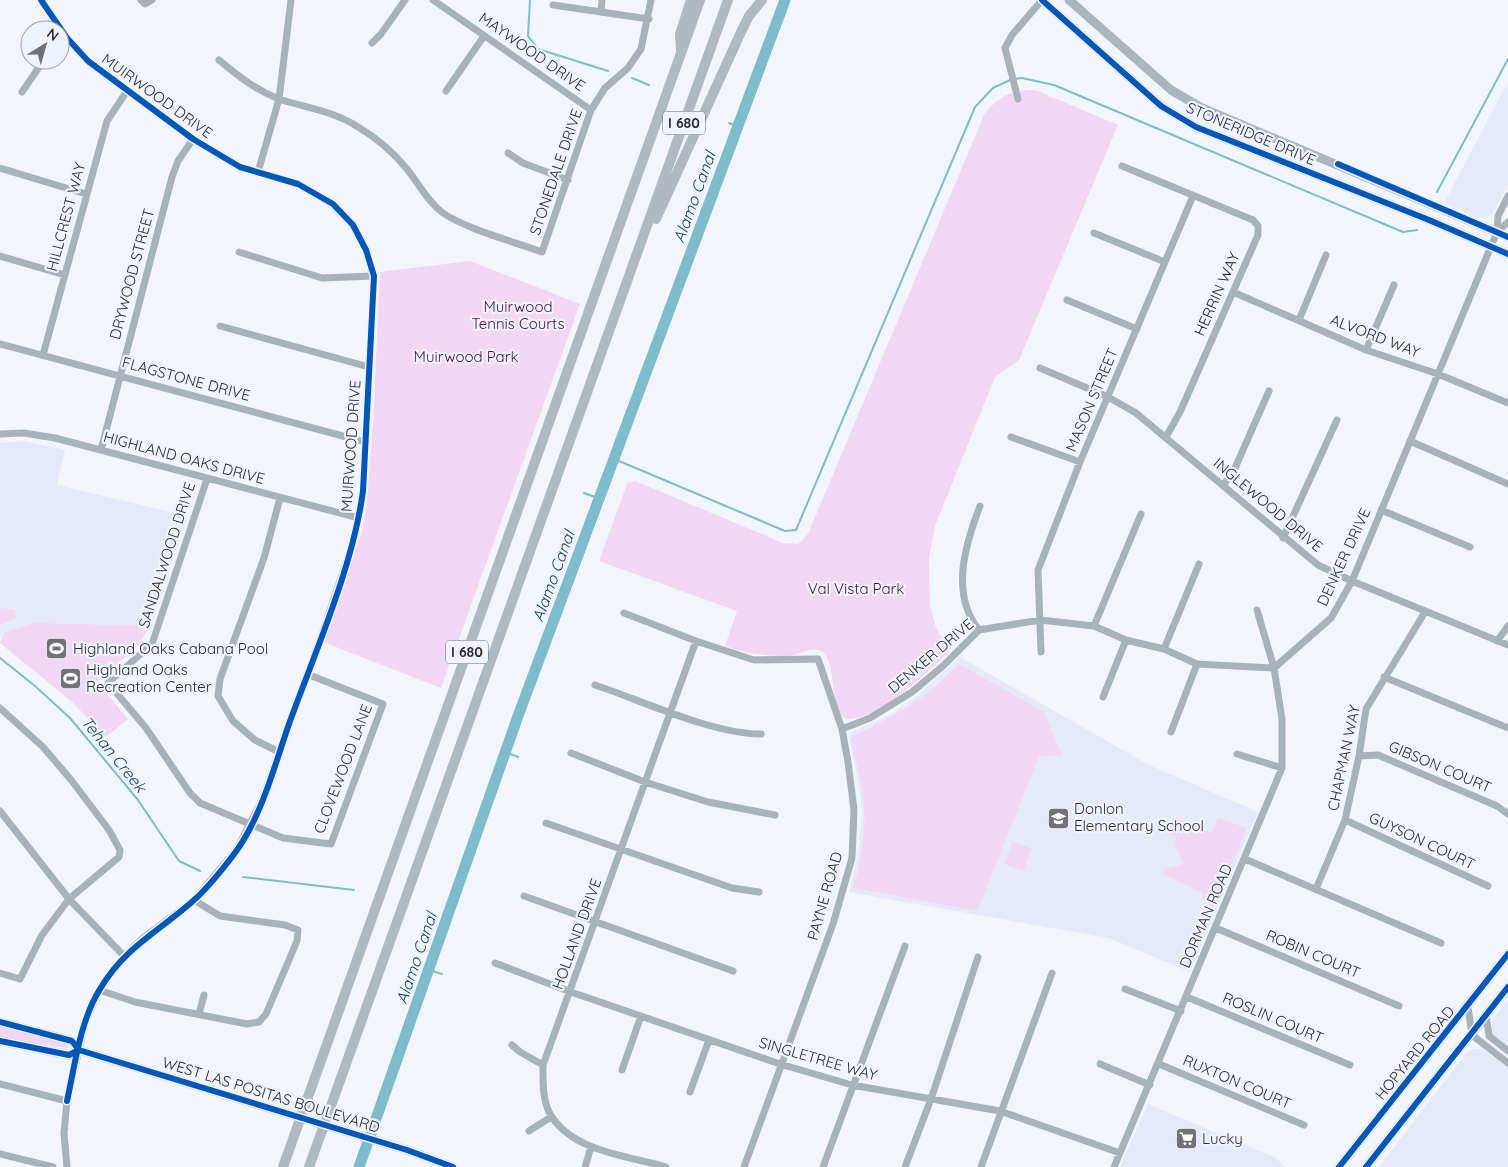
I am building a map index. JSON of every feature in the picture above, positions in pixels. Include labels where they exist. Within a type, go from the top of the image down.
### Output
[{"type":"highway","points":[[682,52],[680,34],[691,0]]},
{"type":"highway","name":"I 680","points":[[283,1167],[700,0]]},
{"type":"highway","name":"I 680","points":[[309,1167],[728,0]]},
{"type":"highway","points":[[640,246],[653,226],[749,16],[762,0]]},
{"type":"main road","name":"STONERIDGE DRIVE","points":[[1042,0],[1161,106],[1196,127],[1508,254]]},
{"type":"main road","name":"STONERIDGE DRIVE","points":[[1069,0],[1171,90],[1202,108],[1508,237]]},
{"type":"main road","name":"HOPYARD ROAD","points":[[1340,1167],[1508,954]]},
{"type":"main road","points":[[1366,1167],[1508,987]]},
{"type":"main road","name":"WEST LAS POSITAS BOULEVARD","points":[[0,1022],[72,1041],[79,1050],[407,1150],[453,1167]]},
{"type":"main road","name":"WEST LAS POSITAS BOULEVARD","points":[[0,1041],[69,1056],[79,1050]]},
{"type":"street","name":"MUIRWOOD DRIVE","points":[[41,0],[55,20]]},
{"type":"street","points":[[140,0],[145,4],[152,0]]},
{"type":"street","points":[[258,172],[278,99],[291,0]]},
{"type":"street","points":[[372,43],[381,34],[405,0]]},
{"type":"street","name":"MAYWOOD DRIVE","points":[[434,0],[591,110]]},
{"type":"street","points":[[578,8],[579,0]]},
{"type":"street","points":[[601,12],[602,0]]},
{"type":"street","name":"STONEDALE DRIVE","points":[[278,99],[335,115],[356,125],[394,153],[434,205],[444,214],[542,252],[591,110],[605,88],[637,56],[645,39],[651,0]]},
{"type":"street","points":[[1018,99],[1005,48],[1012,35],[1042,0]]},
{"type":"street","points":[[553,5],[649,19]]},
{"type":"street","points":[[446,91],[484,36]]},
{"type":"street","name":"MUIRWOOD DRIVE","points":[[66,1167],[64,1133],[67,1101],[85,1024],[99,990],[124,956],[143,938],[194,900],[238,849],[262,800],[353,542],[359,518],[365,442],[374,276],[366,250],[353,225],[333,204],[298,184],[224,159],[193,139],[88,62],[70,41]]},
{"type":"street","points":[[219,60],[244,82],[278,99]]},
{"type":"street","points":[[22,92],[37,70]]},
{"type":"street","name":"HILLCREST WAY","points":[[43,355],[107,120],[127,91]]},
{"type":"street","name":"DRYWOOD STREET","points":[[101,450],[172,177],[178,161],[193,139]]},
{"type":"street","points":[[508,153],[523,163],[568,180]]},
{"type":"street","points":[[1122,166],[1193,196]]},
{"type":"street","points":[[0,168],[86,194]]},
{"type":"street","name":"MASON STREET","points":[[1040,652],[1038,570],[1080,462],[1193,196]]},
{"type":"street","name":"HERRIN WAY","points":[[1166,437],[1180,412],[1258,235],[1258,226],[1254,220],[1193,196]]},
{"type":"street","points":[[1497,232],[1498,216],[1508,196]]},
{"type":"street","points":[[1497,232],[1508,222]]},
{"type":"street","name":"DENKER DRIVE","points":[[842,729],[877,714],[912,692],[944,666],[979,630],[1040,620],[1094,626],[1126,640],[1164,649],[1198,664],[1274,668],[1331,618],[1352,581],[1497,232]]},
{"type":"street","points":[[1094,233],[1165,262]]},
{"type":"street","points":[[239,252],[322,278],[374,276]]},
{"type":"street","points":[[1299,320],[1326,255]]},
{"type":"street","points":[[0,256],[65,275]]},
{"type":"street","points":[[1366,350],[1394,285]]},
{"type":"street","name":"ALVORD WAY","points":[[1233,292],[1366,350],[1438,374],[1508,403]]},
{"type":"street","points":[[1067,300],[1137,329]]},
{"type":"street","points":[[220,326],[369,368]]},
{"type":"street","name":"FLAGSTONE DRIVE","points":[[0,344],[365,442]]},
{"type":"street","name":"INGLEWOOD DRIVE","points":[[1040,368],[1108,397],[1136,412],[1318,565],[1425,612],[1508,645]]},
{"type":"street","points":[[1223,486],[1235,468],[1269,391]]},
{"type":"street","points":[[1284,538],[1337,420]]},
{"type":"street","name":"HIGHLAND OAKS DRIVE","points":[[0,434],[24,433],[101,450],[359,518]]},
{"type":"street","points":[[1011,437],[1080,462]]},
{"type":"street","points":[[1410,442],[1508,484]]},
{"type":"street","name":"SANDALWOOD DRIVE","points":[[207,479],[152,644],[108,682],[151,735],[190,793],[200,803],[213,810],[250,825]]},
{"type":"street","points":[[279,752],[255,740],[233,722],[218,696],[220,679],[264,558],[280,498]]},
{"type":"street","points":[[979,630],[970,618],[964,604],[963,588],[965,552],[980,506]]},
{"type":"street","points":[[1381,510],[1470,547]]},
{"type":"street","points":[[1094,626],[1141,514]]},
{"type":"street","points":[[1164,649],[1199,564]]},
{"type":"street","name":"DORMAN ROAD","points":[[1114,1167],[1159,1064],[1282,768],[1282,719],[1274,668],[1257,610]]},
{"type":"street","name":"CHAPMAN WAY","points":[[1316,889],[1345,820],[1359,756],[1366,709],[1425,612]]},
{"type":"street","points":[[624,613],[696,641]]},
{"type":"street","points":[[1497,640],[1508,626]]},
{"type":"street","points":[[1103,696],[1126,640]]},
{"type":"street","name":"HOLLAND DRIVE","points":[[661,1166],[591,1147],[566,1133],[551,1116],[544,1092],[543,1065],[622,851],[696,641]]},
{"type":"street","name":"PAYNE ROAD","points":[[696,641],[754,660],[818,659],[842,729],[854,810],[852,858],[833,924],[780,1064],[744,1167]]},
{"type":"street","points":[[1171,732],[1198,664]]},
{"type":"street","name":"CLOVEWOOD LANE","points":[[250,825],[283,838],[331,844],[335,835],[383,704],[307,674]]},
{"type":"street","points":[[1384,677],[1508,728]]},
{"type":"street","points":[[595,684],[716,727],[744,734],[761,734]]},
{"type":"street","points":[[0,708],[42,746],[72,781],[109,830],[120,850],[119,857],[69,899],[42,934],[20,979],[0,973]]},
{"type":"street","points":[[571,753],[645,782],[708,802],[775,815]]},
{"type":"street","points":[[1237,754],[1282,768]]},
{"type":"street","name":"GIBSON COURT","points":[[1359,756],[1378,755],[1497,806],[1508,814]]},
{"type":"street","points":[[0,811],[69,899],[124,956]]},
{"type":"street","name":"GUYSON COURT","points":[[1345,820],[1488,886]]},
{"type":"street","points":[[546,823],[732,888],[759,892]]},
{"type":"street","points":[[1245,859],[1441,943]]},
{"type":"street","points":[[524,896],[733,971]]},
{"type":"street","points":[[99,990],[135,1002],[247,1024],[259,1022],[266,1014],[297,941],[298,930],[285,925],[220,916],[194,900]]},
{"type":"street","name":"ROBIN COURT","points":[[1216,928],[1399,1006]]},
{"type":"street","points":[[823,1167],[904,946]]},
{"type":"street","points":[[905,1167],[931,1099],[978,957]]},
{"type":"street","name":"SINGLETREE WAY","points":[[495,963],[571,992],[780,1064],[852,1085],[1000,1111],[1120,1153]]},
{"type":"street","points":[[981,1167],[1052,973]]},
{"type":"street","points":[[1125,989],[1180,1011]]},
{"type":"street","points":[[199,1014],[204,995]]},
{"type":"street","name":"ROSLIN COURT","points":[[1186,997],[1350,1065]]},
{"type":"street","points":[[1468,1007],[1472,1035],[1508,1063]]},
{"type":"street","points":[[1486,1015],[1489,1036],[1508,1051]]},
{"type":"street","points":[[622,1070],[641,1016]]},
{"type":"street","points":[[690,1092],[709,1040]]},
{"type":"street","points":[[512,1045],[520,1052],[543,1065]]},
{"type":"street","points":[[1100,1064],[1150,1085]]},
{"type":"street","name":"RUXTON COURT","points":[[1159,1064],[1304,1125]]},
{"type":"street","points":[[0,1084],[67,1101]]},
{"type":"street","points":[[529,1131],[551,1116]]},
{"type":"street","points":[[585,1167],[591,1147]]},
{"type":"street","points":[[0,1154],[53,1167]]},
{"type":"shaded area","points":[[1508,82],[1508,184],[1493,212],[1486,218],[1478,218],[1444,203]]},
{"type":"shaded area","points":[[24,441],[65,450],[57,485],[187,516],[149,626],[4,633],[0,639],[0,443]]},
{"type":"shaded area","name":"Donlon Elementary School","points":[[960,657],[1149,765],[1258,812],[1190,972],[1109,938],[849,892],[859,850],[862,812],[849,736],[852,732],[892,714],[911,701]]},
{"type":"shaded area","points":[[1508,1000],[1508,1048],[1492,1035],[1491,1028],[1494,1017]]},
{"type":"shaded area","points":[[1474,1049],[1483,1049],[1508,1067],[1508,1167],[1379,1167],[1467,1052]]},
{"type":"shaded area","name":"Lucky","points":[[1148,1104],[1274,1157],[1286,1167],[1120,1167]]},
{"type":"green space","name":"Val Vista Park","points":[[1028,90],[1038,91],[1118,125],[1019,360],[995,377],[935,526],[929,558],[930,606],[936,628],[950,651],[916,682],[886,704],[858,718],[846,719],[837,705],[830,665],[827,657],[822,652],[810,650],[789,656],[772,656],[748,653],[725,646],[737,611],[599,561],[627,484],[635,481],[783,543],[798,544],[808,534],[985,113],[1004,96]]},
{"type":"green space","name":"Muirwood Park","points":[[470,261],[580,304],[441,688],[323,642],[361,535],[366,511],[373,425],[380,272]]},
{"type":"green space","points":[[0,608],[15,610],[16,618],[0,625]]},
{"type":"green space","name":"Highland Oaks Recreation Center","points":[[33,623],[149,626],[143,638],[131,653],[98,678],[99,689],[109,696],[128,719],[106,737],[72,702],[0,643],[4,633]]},
{"type":"green space","points":[[959,664],[1044,712],[1062,755],[1039,757],[977,911],[853,888],[864,836],[864,809],[852,737],[905,709],[929,692]]},
{"type":"green space","points":[[1175,817],[1211,833],[1218,818],[1247,828],[1205,928],[1202,920],[1212,897],[1206,895],[1203,900],[1203,893],[1163,874],[1165,869],[1183,864],[1175,845],[1176,836],[1169,833]]},
{"type":"green space","points":[[1013,841],[1032,849],[1023,871],[1004,864]]},
{"type":"green space","points":[[0,1025],[64,1042],[69,1048],[0,1039]]},
{"type":"water","name":"Highland Oaks Cabana Pool","points":[[53,640],[61,640],[66,645],[64,656],[53,658],[48,653],[48,645]]},
{"type":"waterway","points":[[530,0],[528,36],[538,49],[608,71]]},
{"type":"waterway","name":"Alamo Canal","points":[[359,1167],[518,716],[785,0]]},
{"type":"waterway","points":[[1437,192],[1508,59]]},
{"type":"waterway","points":[[632,78],[649,85]]},
{"type":"waterway","points":[[1015,79],[1022,78],[1054,85],[1403,232],[1417,230]]},
{"type":"waterway","points":[[612,458],[785,531],[796,530],[975,107],[993,88],[1010,80]]},
{"type":"waterway","points":[[729,123],[738,127]]},
{"type":"waterway","points":[[584,493],[598,498]]},
{"type":"waterway","name":"Tehan Creek","points":[[0,658],[35,686],[70,718],[138,800],[179,861],[200,871]]},
{"type":"waterway","points":[[505,752],[518,757]]},
{"type":"waterway","name":"Tehan Creek","points":[[243,877],[354,890]]},
{"type":"waterway","points":[[429,970],[442,974]]},
{"type":"cycle path","points":[[41,0],[67,38],[88,61],[193,139],[240,167],[298,184],[333,204],[353,225],[366,250],[374,276],[363,491],[358,520],[332,609],[267,789],[246,836],[216,877],[193,901],[131,951],[110,974],[100,989],[83,1029],[67,1101]]},
{"type":"cycle path","points":[[1042,0],[1161,106],[1196,127],[1429,220],[1508,254]]},
{"type":"cycle path","points":[[1338,164],[1508,237]]},
{"type":"cycle path","points":[[1339,1167],[1508,954]]},
{"type":"cycle path","points":[[1366,1167],[1508,987]]},
{"type":"cycle path","points":[[0,1022],[72,1041],[79,1050],[407,1150],[453,1167]]},
{"type":"cycle path","points":[[0,1041],[69,1055],[79,1050]]},
{"type":"place","name":"Highland Oaks Cabana Pool","points":[[57,649]]},
{"type":"place","name":"Highland Oaks Recreation Center","points":[[70,679]]},
{"type":"place","name":"Donlon Elementary School","points":[[1058,818]]},
{"type":"place","name":"Lucky","points":[[1186,1139]]},
{"type":"park label","name":"Muirwood Tennis Courts","points":[[518,316]]}]
